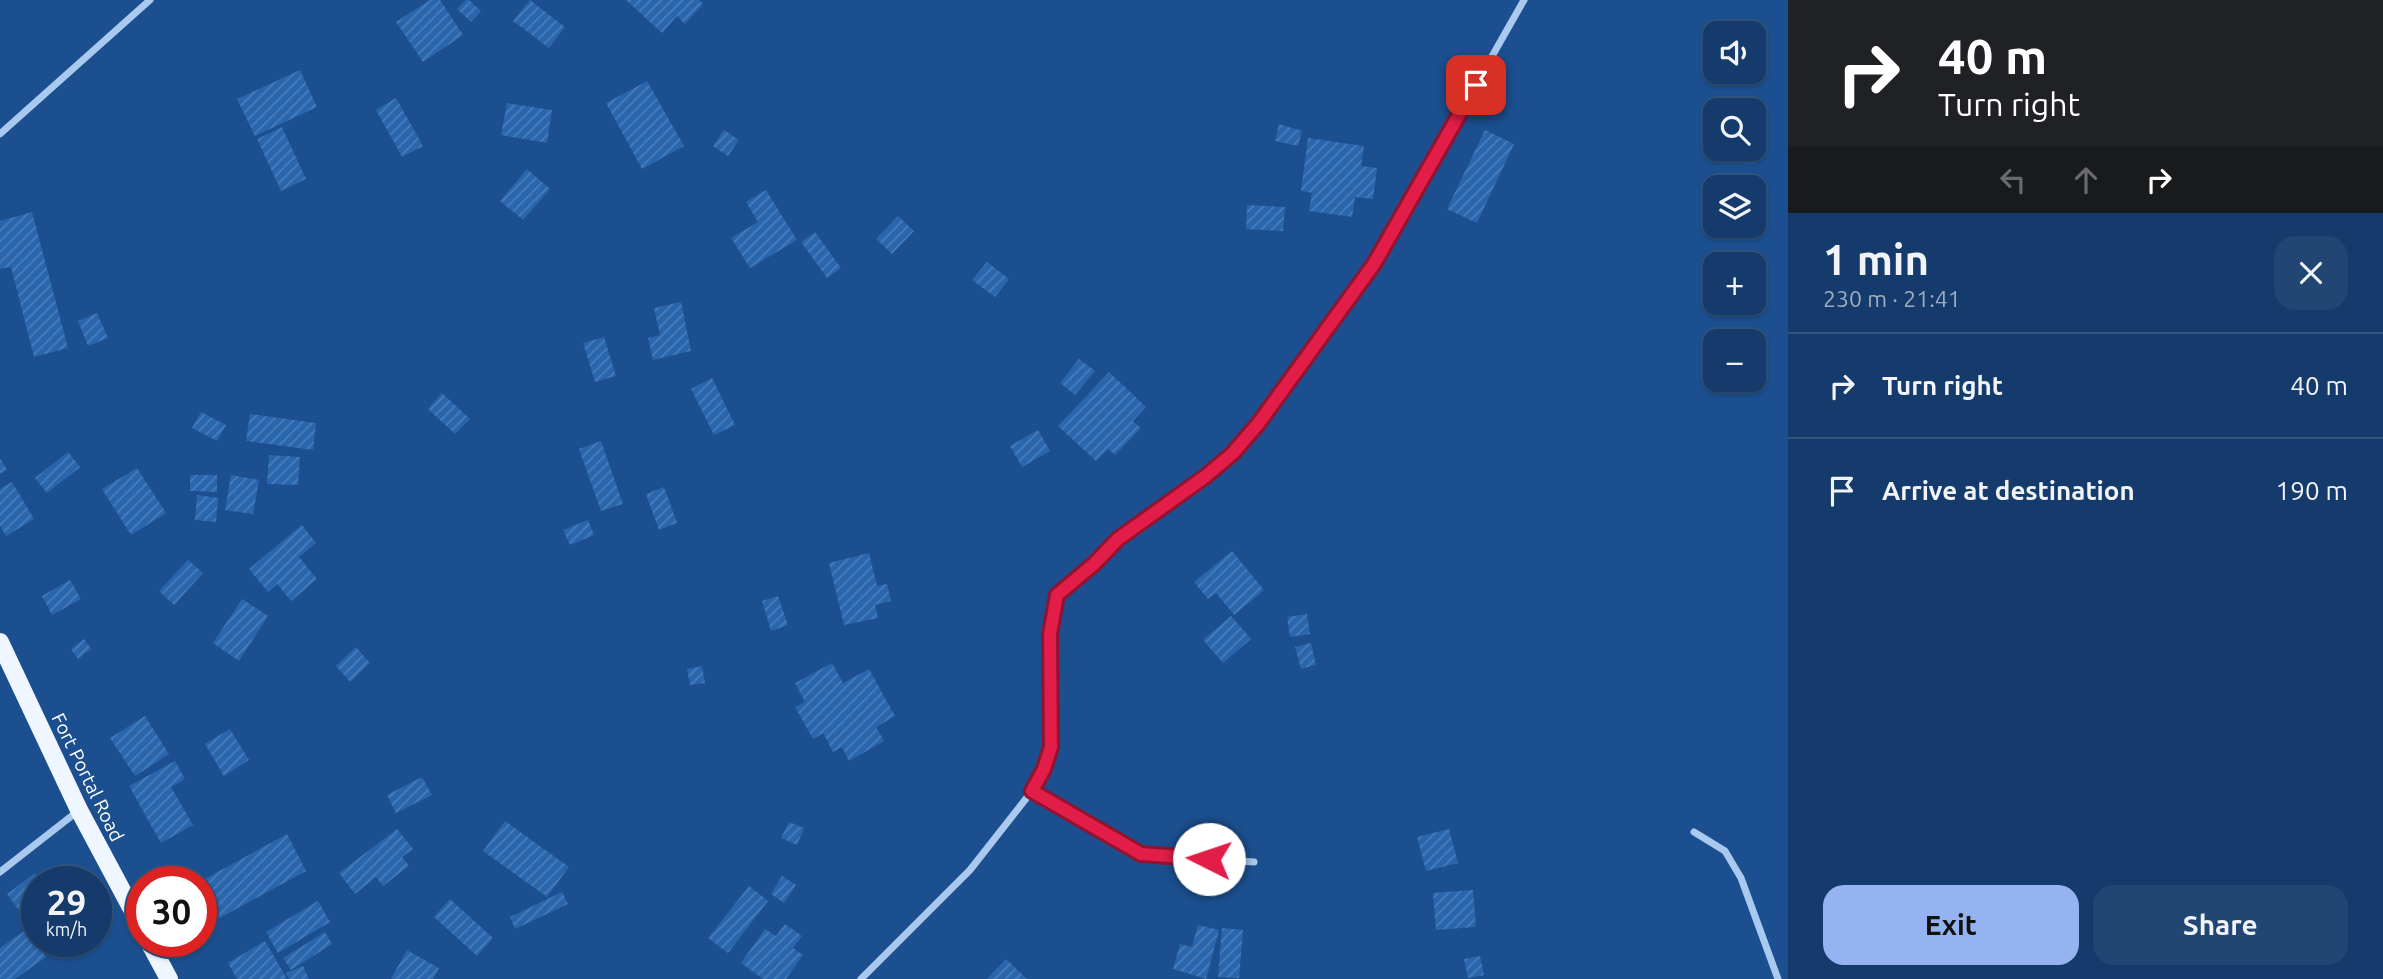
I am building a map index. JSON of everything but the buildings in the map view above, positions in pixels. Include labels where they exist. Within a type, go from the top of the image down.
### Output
[{"type":"main road","name":"Fort Portal Road","points":[[0,642],[79,810],[126,898]]},
{"type":"main road","points":[[157,957],[169,979]]},
{"type":"street","points":[[0,134],[150,0]]},
{"type":"street","points":[[861,979],[970,870],[1032,791],[1044,769],[1051,747],[1050,634],[1057,595],[1094,564],[1118,539],[1206,476],[1233,453],[1258,424],[1374,264],[1524,0]]},
{"type":"street","points":[[1032,791],[1141,854],[1254,862]]},
{"type":"street","points":[[0,872],[79,810]]},
{"type":"street","points":[[1695,832],[1725,851],[1741,878],[1777,979]]},
{"type":"route","points":[[1209,859],[1141,854],[1032,791],[1044,769],[1051,747],[1050,634],[1057,595],[1094,564],[1118,539],[1206,476],[1233,453],[1258,424],[1374,264],[1476,85]]}]
